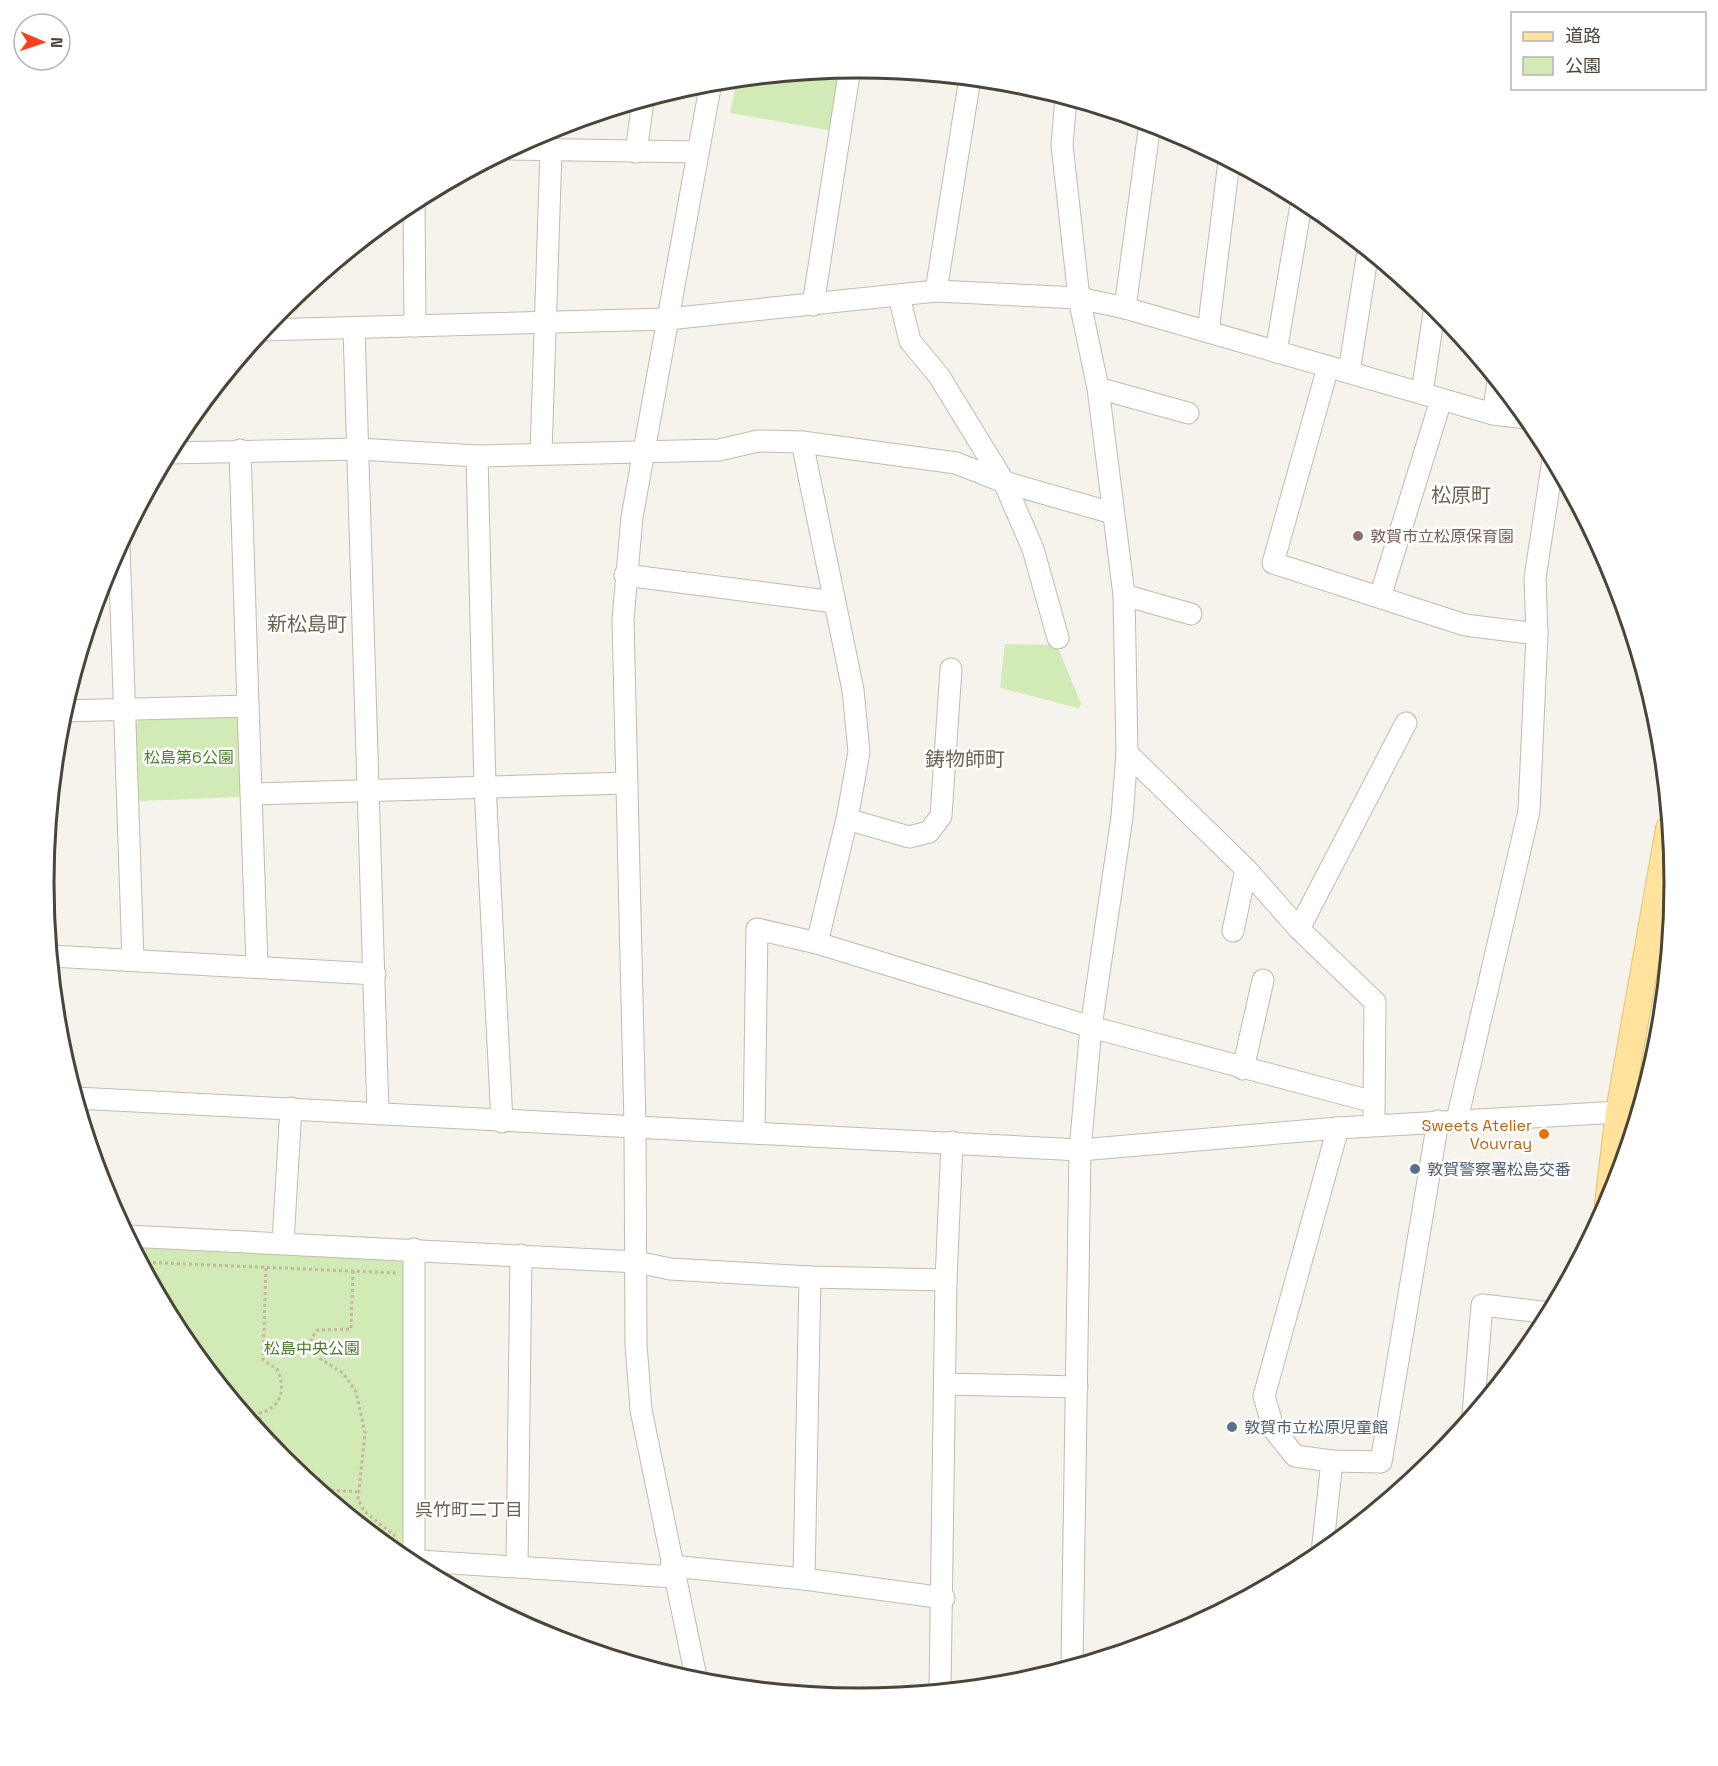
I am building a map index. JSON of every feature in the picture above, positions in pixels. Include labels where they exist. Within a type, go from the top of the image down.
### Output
[{"type":"main road","points":[[1619,1148],[1663,866]]},
{"type":"street","points":[[813,305],[848,78]]},
{"type":"street","points":[[936,291],[969,86]]},
{"type":"street","points":[[695,1671],[641,1410],[636,1344],[635,1125],[623,619],[625,574],[632,517],[709,92]]},
{"type":"street","points":[[1065,105],[1062,145],[1078,298],[1098,388],[1124,595],[1127,753],[1122,817],[1091,1027],[1080,1150],[1072,1659]]},
{"type":"street","points":[[636,152],[642,108]]},
{"type":"street","points":[[1125,308],[1149,132]]},
{"type":"street","points":[[527,150],[698,152]]},
{"type":"street","points":[[541,453],[552,151]]},
{"type":"street","points":[[1208,332],[1228,168]]},
{"type":"street","points":[[1276,352],[1300,210]]},
{"type":"street","points":[[414,213],[416,326]]},
{"type":"street","points":[[1349,372],[1367,259]]},
{"type":"street","points":[[275,330],[668,318],[936,291],[1078,298],[1125,308],[1494,414],[1514,416]]},
{"type":"street","points":[[899,296],[910,341],[939,376],[1004,482],[1033,549],[1058,638]]},
{"type":"street","points":[[1380,597],[1432,396],[1435,321]]},
{"type":"street","points":[[354,329],[378,1114]]},
{"type":"street","points":[[1328,367],[1273,563],[1465,625],[1537,634]]},
{"type":"street","points":[[1098,388],[1188,413]]},
{"type":"street","points":[[1494,414],[1497,392]]},
{"type":"street","points":[[179,453],[358,449],[477,456],[719,450],[758,441],[802,442],[956,463],[1004,482],[1112,513]]},
{"type":"street","points":[[802,442],[853,690],[859,752],[847,819],[818,943]]},
{"type":"street","points":[[240,450],[257,966]]},
{"type":"street","points":[[477,456],[485,786],[502,1122]]},
{"type":"street","points":[[1338,1128],[1264,1396],[1274,1430],[1294,1456],[1332,1461],[1381,1462],[1447,1120],[1529,811],[1537,634],[1535,578],[1551,473]]},
{"type":"street","points":[[120,565],[133,960]]},
{"type":"street","points":[[625,574],[834,602]]},
{"type":"street","points":[[1124,595],[1191,615]]},
{"type":"street","points":[[847,819],[909,837],[928,832],[941,816],[951,669]]},
{"type":"street","points":[[73,711],[248,706]]},
{"type":"street","points":[[1299,929],[1406,723]]},
{"type":"street","points":[[1127,753],[1246,869],[1299,929],[1375,1002],[1375,1126]]},
{"type":"street","points":[[252,794],[626,783]]},
{"type":"street","points":[[1233,931],[1246,869]]},
{"type":"street","points":[[754,1131],[757,929],[818,943],[1091,1027],[1374,1102]]},
{"type":"street","points":[[58,956],[375,974]]},
{"type":"street","points":[[1243,1069],[1263,980]]},
{"type":"street","points":[[83,1098],[291,1108],[502,1122],[754,1131],[1080,1150],[1447,1120],[1624,1121]]},
{"type":"street","points":[[283,1242],[291,1108]]},
{"type":"street","points":[[940,1683],[944,1598],[946,1280],[952,1142]]},
{"type":"street","points":[[136,1236],[521,1255],[637,1262],[670,1269],[810,1277],[946,1280]]},
{"type":"street","points":[[409,1550],[414,1249]]},
{"type":"street","points":[[517,1566],[521,1255]]},
{"type":"street","points":[[804,1579],[810,1277]]},
{"type":"street","points":[[1474,1402],[1482,1305],[1540,1312]]},
{"type":"street","points":[[945,1384],[1077,1387]]},
{"type":"street","points":[[1323,1540],[1332,1461]]},
{"type":"street","points":[[426,1561],[804,1579],[944,1598]]},
{"type":"path","points":[[150,1262],[407,1274]]},
{"type":"path","points":[[260,1420],[260,1413],[277,1404],[282,1385],[277,1369],[263,1360],[266,1267]]},
{"type":"path","points":[[353,1271],[351,1329],[318,1330],[312,1337],[310,1347],[314,1355],[342,1373],[350,1382],[361,1405],[365,1426],[365,1453],[357,1492],[364,1511],[397,1538]]},
{"type":"path","points":[[330,1490],[357,1492]]},
{"type":"green space","points":[[842,79],[833,131],[730,113],[735,88]]},
{"type":"green space","points":[[1005,644],[1057,645],[1081,704],[1078,708],[1000,688]]},
{"type":"green space","name":"松島第6公園","points":[[232,714],[239,719],[241,797],[140,801],[137,798],[135,724],[142,718]]},
{"type":"green space","name":"松島中央公園","points":[[140,1245],[400,1257],[407,1266],[408,1541],[404,1546],[369,1522],[328,1488],[254,1414],[220,1373],[190,1330]]},
{"type":"place","name":"敦賀市立松原保育園","points":[[1358,536]]},
{"type":"place","name":"Sweets Atelier Vouvray","points":[[1544,1134]]},
{"type":"place","name":"敦賀警察署松島交番","points":[[1415,1169]]},
{"type":"place","name":"敦賀市立松原児童館","points":[[1232,1427]]},
{"type":"district","name":"松原町","points":[[1461,495]]},
{"type":"district","name":"新松島町","points":[[307,624]]},
{"type":"district","name":"鋳物師町","points":[[965,759]]},
{"type":"district","name":"呉竹町二丁目","points":[[469,1509]]}]
